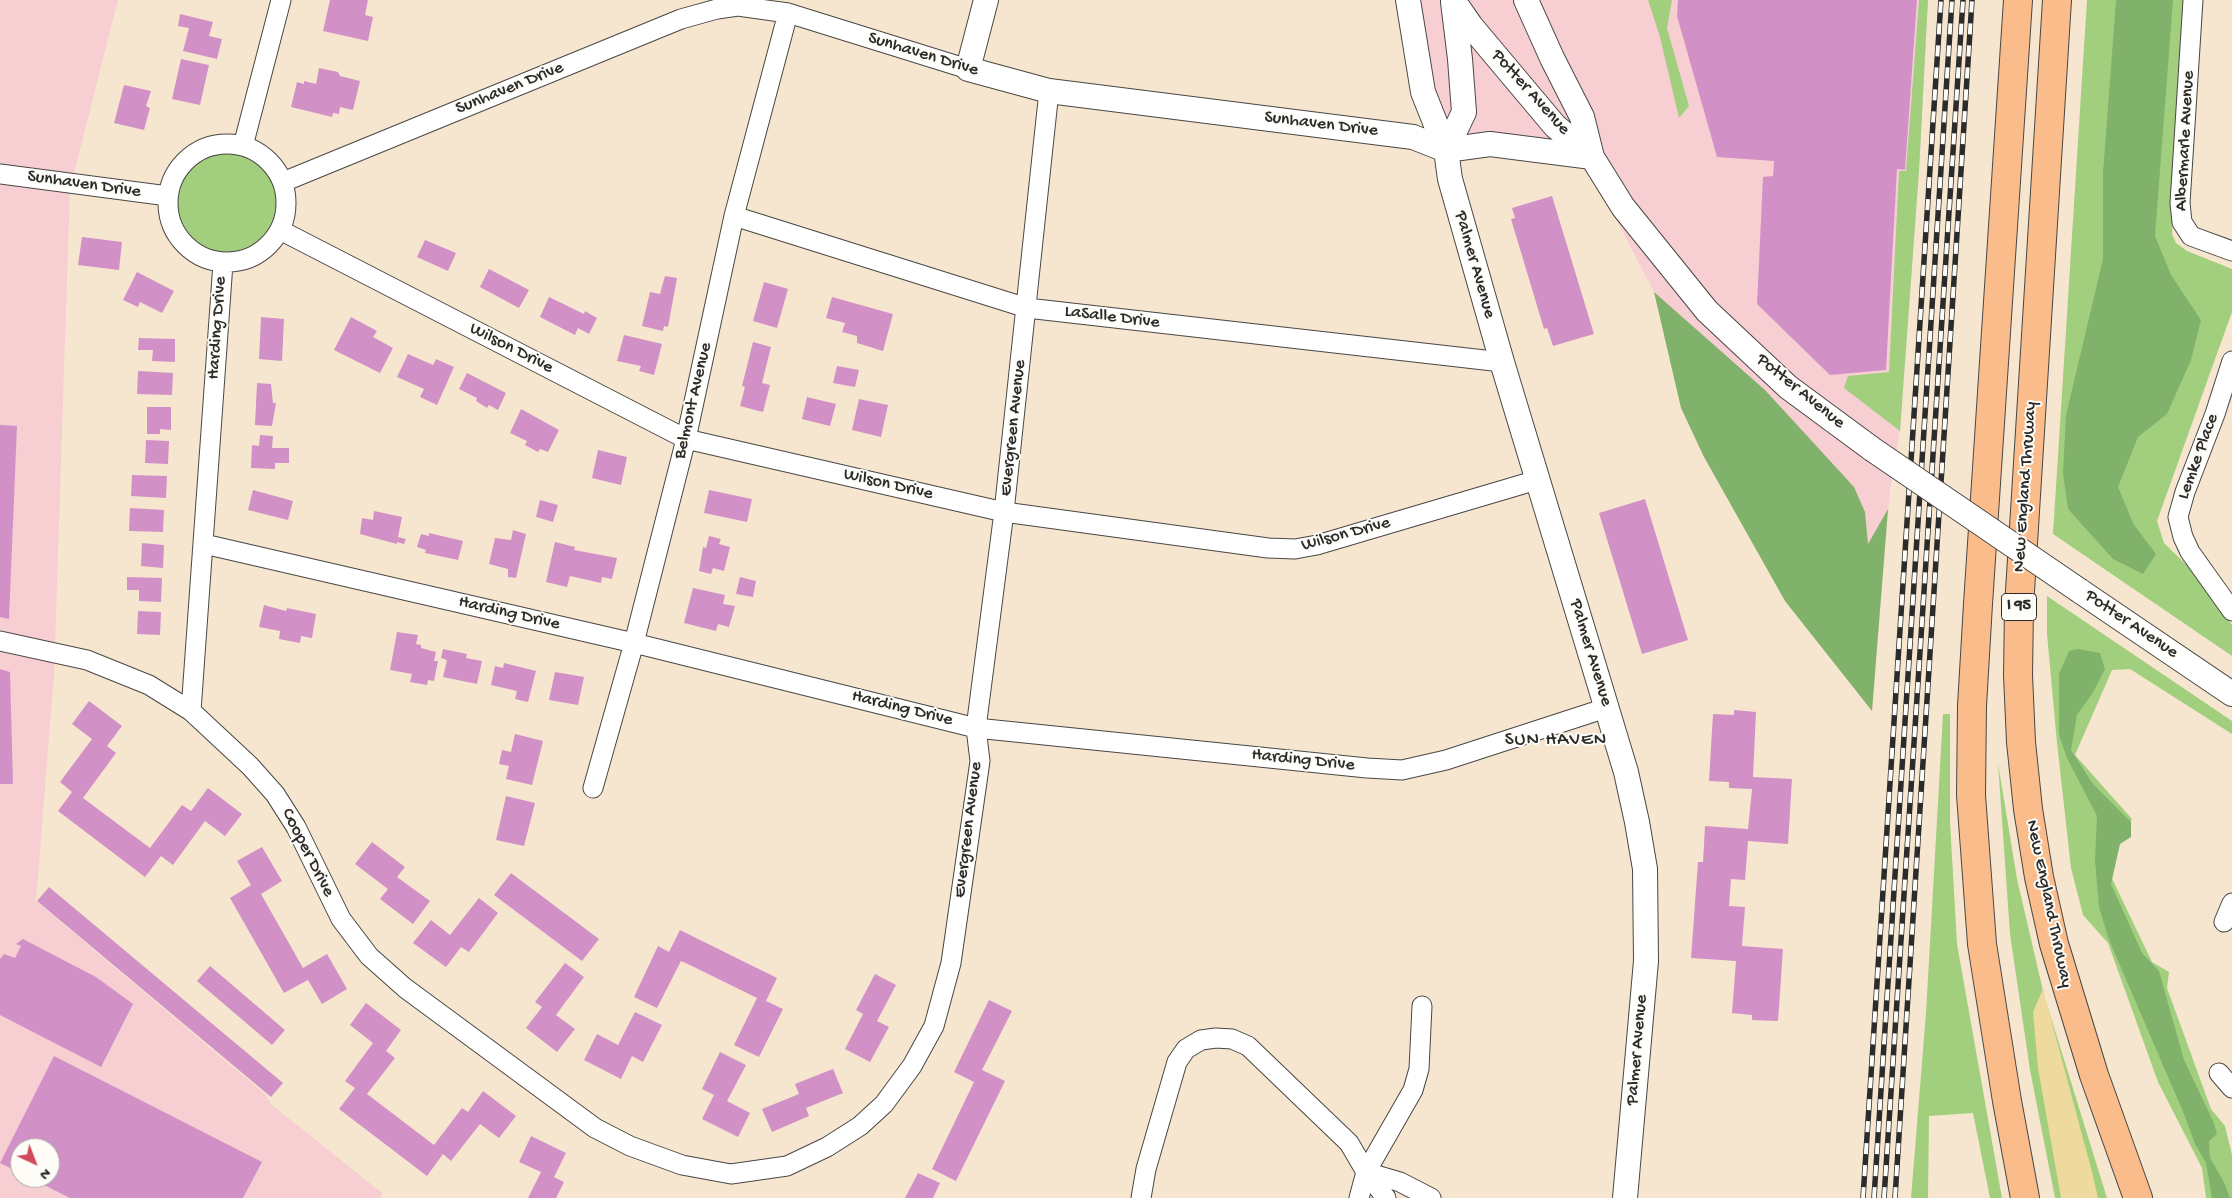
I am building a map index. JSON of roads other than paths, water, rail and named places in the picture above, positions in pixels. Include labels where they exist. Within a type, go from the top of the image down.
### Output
[{"type":"highway","name":"I 95","points":[[2018,0],[1978,604],[1972,706],[1971,795],[1982,944],[2006,1101],[2025,1198]]},
{"type":"highway","name":"New England Thruway","points":[[2057,0],[2019,606],[2018,675],[2021,742],[2031,829],[2039,877],[2054,944],[2084,1047],[2138,1198]]},
{"type":"street","points":[[243,146],[281,0]]},
{"type":"street","points":[[968,69],[986,0]]},
{"type":"street","name":"Palmer Avenue","points":[[1408,0],[1423,92],[1446,150],[1450,179],[1502,362],[1626,772],[1637,822],[1645,869],[1646,961],[1625,1198]]},
{"type":"street","points":[[1446,150],[1464,112],[1460,59],[1452,0]]},
{"type":"street","name":"Potter Avenue","points":[[1452,0],[1549,119],[1592,157],[1623,207],[1708,311],[1788,387],[1872,448],[2232,694]]},
{"type":"street","points":[[1526,0],[1582,118],[1592,157]]},
{"type":"street","name":"Albermarle Avenue","points":[[2193,0],[2180,203],[2182,222],[2192,236],[2232,252]]},
{"type":"street","name":"Sunhaven Drive","points":[[283,182],[681,19],[717,9],[738,6],[788,13],[968,69],[1049,90],[1413,137],[1446,150],[1490,144],[1592,157]]},
{"type":"street","name":"Belmont Avenue","points":[[593,788],[634,643],[686,439],[734,216],[788,13]]},
{"type":"street","name":"Evergreen Avenue","points":[[559,1101],[595,1128],[630,1146],[682,1165],[731,1174],[787,1166],[827,1147],[860,1126],[884,1104],[912,1066],[934,1026],[951,963],[980,761],[976,728],[1004,512],[1049,90]]},
{"type":"street","points":[[226,144],[243,146],[260,153],[274,166],[283,182],[287,198],[286,214],[280,230],[270,244],[256,255],[240,261],[223,263],[204,258],[188,248],[176,233],[169,215],[168,196],[181,165],[194,154],[209,146],[226,144]]},
{"type":"street","name":"Sunhaven Drive","points":[[0,174],[168,196]]},
{"type":"street","name":"LaSalle Drive","points":[[734,216],[1027,308],[1502,362]]},
{"type":"street","name":"Wilson Drive","points":[[280,230],[686,439],[1004,512],[1268,548],[1295,549],[1317,545],[1537,480]]},
{"type":"street","name":"Harding Drive","points":[[191,711],[223,263]]},
{"type":"street","name":"Lemke Place","points":[[2232,361],[2215,414],[2185,492],[2178,517],[2183,537],[2190,552],[2232,611]]},
{"type":"street","name":"Harding Drive","points":[[204,544],[634,643],[976,728],[1402,770],[1446,760],[1606,708]]},
{"type":"street","name":"Cooper Drive","points":[[0,641],[87,660],[149,685],[191,711],[250,766],[275,794],[296,827],[341,919],[369,956],[405,988],[559,1101]]},
{"type":"street","points":[[2224,922],[2232,904]]},
{"type":"street","points":[[1359,1198],[1366,1172],[1413,1090],[1419,1069],[1422,1006]]},
{"type":"street","points":[[1141,1198],[1146,1169],[1177,1062],[1186,1049],[1201,1040],[1216,1038],[1232,1039],[1248,1046],[1349,1143],[1366,1172],[1386,1198]]},
{"type":"street","points":[[2219,1073],[2232,1088]]},
{"type":"street","points":[[1366,1172],[1400,1182],[1431,1198]]},
{"type":"railway","points":[[1863,1198],[1941,0]]},
{"type":"railway","points":[[1874,1198],[1952,0]]},
{"type":"railway","points":[[1884,1198],[1963,0]]},
{"type":"railway","points":[[1895,1198],[1972,0]]},
{"type":"district","name":"SUN HAVEN","points":[[1556,741]]}]
